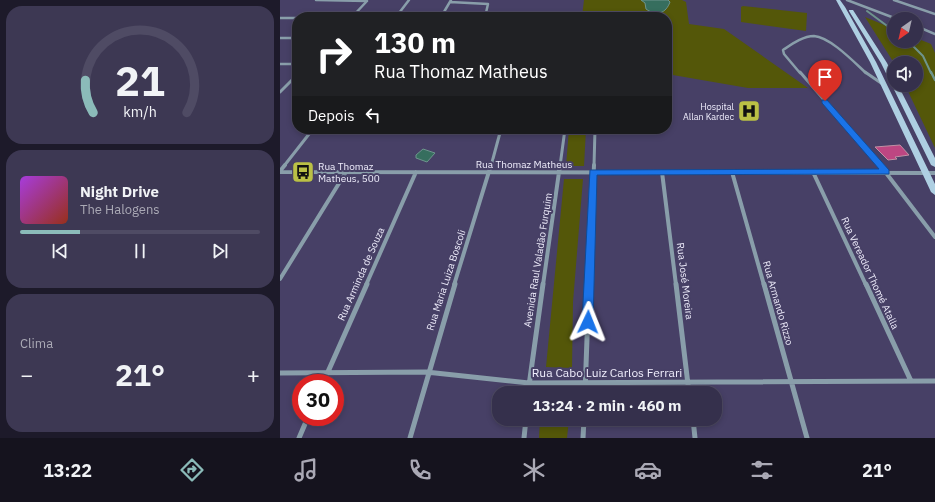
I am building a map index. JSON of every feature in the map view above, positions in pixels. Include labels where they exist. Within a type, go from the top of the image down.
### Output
[{"type":"main road","points":[[838,0],[844,7],[884,86],[935,192]]},
{"type":"main road","points":[[844,0],[887,69]]},
{"type":"main road","points":[[899,92],[935,165]]},
{"type":"street","points":[[316,0],[367,0]]},
{"type":"street","points":[[356,12],[367,0]]},
{"type":"street","points":[[400,12],[409,0]]},
{"type":"street","points":[[848,0],[887,15]]},
{"type":"street","points":[[894,0],[935,14]]},
{"type":"street","points":[[444,12],[451,1],[488,4],[486,12]]},
{"type":"street","points":[[280,18],[292,18]]},
{"type":"street","points":[[923,29],[935,34]]},
{"type":"street","points":[[930,32],[935,29]]},
{"type":"street","points":[[884,86],[873,80],[825,38],[819,36],[805,37],[783,50],[784,54],[886,172],[935,238]]},
{"type":"street","points":[[280,38],[292,38]]},
{"type":"street","points":[[280,64],[292,64]]},
{"type":"street","points":[[280,92],[292,80]]},
{"type":"street","points":[[280,172],[308,134]]},
{"type":"street","name":"Rua Maria Luiza Boscoli","points":[[410,438],[426,372],[500,134]]},
{"type":"street","name":"Avenida Raul Valadão Furquim","points":[[529,386],[564,134]]},
{"type":"street","points":[[586,386],[595,134]]},
{"type":"street","name":"Rua Thomaz Matheus","points":[[280,172],[935,172]]},
{"type":"street","points":[[280,279],[346,172]]},
{"type":"street","name":"Rua Arminda de Souza","points":[[327,373],[416,172]]},
{"type":"street","name":"Rua José Moreira","points":[[662,172],[689,386]]},
{"type":"street","name":"Rua Armando Rizzo","points":[[732,172],[807,438]]},
{"type":"street","name":"Rua Vereador Thomé Atalla","points":[[813,172],[911,381]]},
{"type":"street","name":"Rua Cabo Luiz Carlos Ferrari","points":[[280,373],[426,372],[529,383],[935,381]]},
{"type":"street","points":[[299,438],[304,426]]},
{"type":"street","points":[[524,438],[525,426]]},
{"type":"street","points":[[583,438],[584,426]]},
{"type":"street","points":[[694,426],[695,438]]},
{"type":"shaded area","points":[[584,0],[682,0],[686,2],[689,24],[724,29],[808,88],[748,88],[672,75],[672,12],[583,12]]},
{"type":"shaded area","points":[[641,0],[668,0],[670,2],[662,12],[652,12],[646,9],[645,3]]},
{"type":"shaded area","points":[[741,7],[807,13],[806,31],[741,22]]},
{"type":"shaded area","points":[[865,17],[887,26],[887,48],[923,48],[923,41],[931,44],[935,53],[935,148],[908,92],[923,92],[923,56],[890,56]]},
{"type":"shaded area","points":[[569,134],[586,134],[584,166],[566,166]]},
{"type":"shaded area","points":[[423,149],[435,153],[427,162],[416,158],[416,155]]},
{"type":"shaded area","points":[[564,179],[583,179],[573,302],[572,368],[546,367]]},
{"type":"shaded area","points":[[540,426],[568,426],[567,438],[539,438]]},
{"type":"building","points":[[900,145],[909,155],[895,157],[897,159],[888,160],[875,147]]},
{"type":"waterway","points":[[867,11],[887,26]]},
{"type":"waterway","points":[[915,48],[923,56],[931,73]]},
{"type":"waterway","points":[[931,72],[935,80]]},
{"type":"place","name":"Hospital Allan Kardec","points":[[749,111]]},
{"type":"place","name":"Rua Thomaz Matheus, 500","points":[[303,172]]},
{"type":"route","points":[[588,322],[593,172],[886,172],[825,101]]}]
